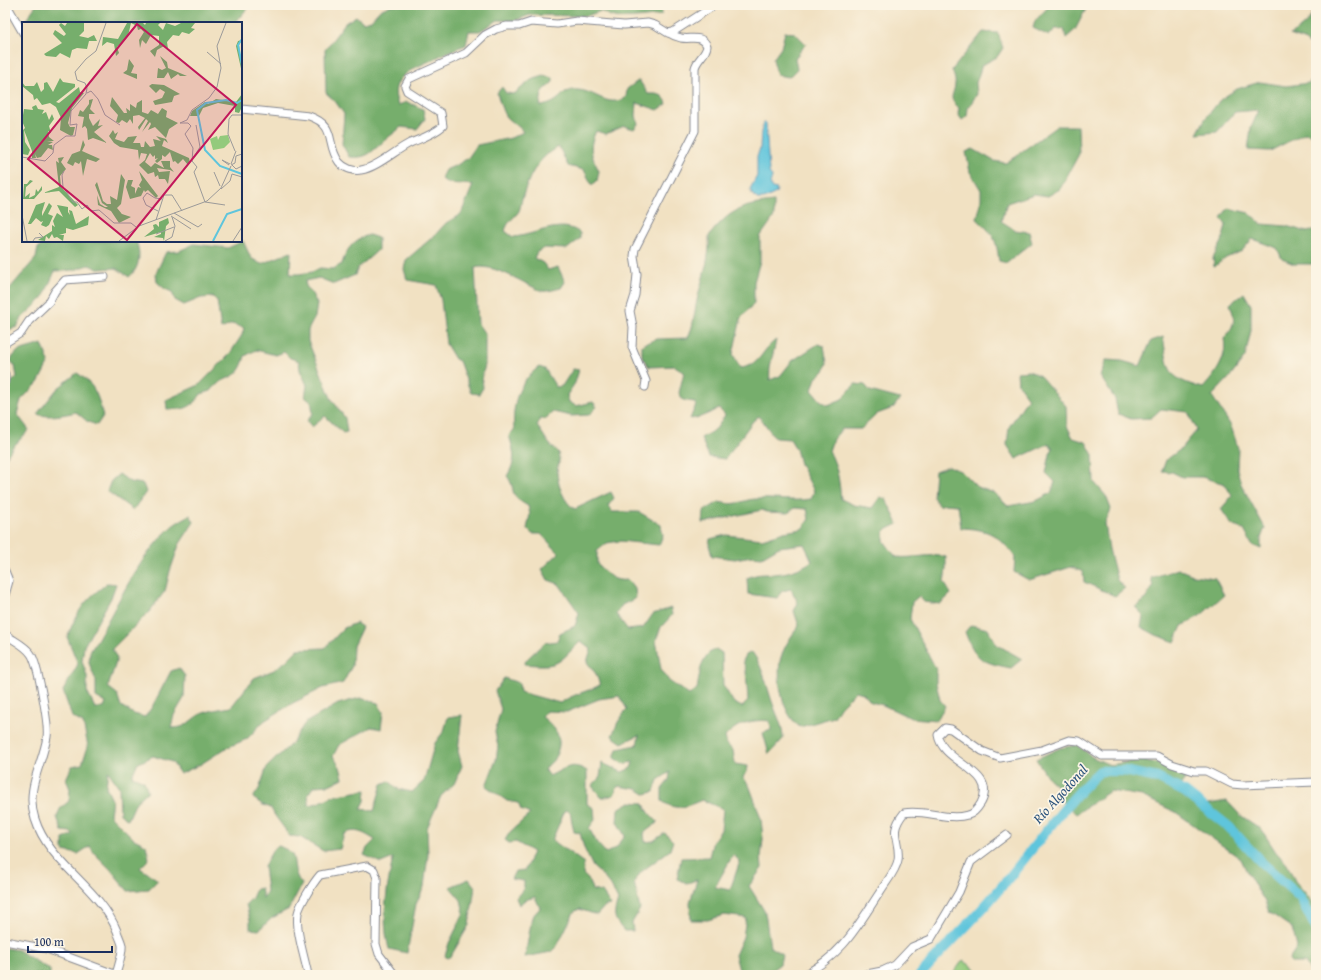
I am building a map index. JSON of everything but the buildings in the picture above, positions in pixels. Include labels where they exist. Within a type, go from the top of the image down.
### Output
[{"type":"street","points":[[7,5],[22,31]]},
{"type":"street","points":[[668,33],[673,32],[715,5]]},
{"type":"street","points":[[242,109],[310,116],[320,120],[331,134],[334,153],[340,163],[350,170],[362,170],[410,143],[436,133],[443,126],[444,120],[441,113],[407,92],[405,86],[409,80],[466,53],[485,35],[496,29],[507,26],[519,26],[531,22],[557,24],[577,22],[624,25],[648,23],[682,38],[700,38],[707,46],[705,53],[698,60],[695,68],[695,131],[635,250],[634,256],[637,274],[635,295],[630,311],[633,327],[632,347],[646,381],[645,387]]},
{"type":"street","points":[[5,343],[21,333],[29,321],[50,302],[55,291],[65,280],[105,277]]},
{"type":"street","points":[[5,374],[5,382]]},
{"type":"street","points":[[5,571],[9,581],[5,595]]},
{"type":"street","points":[[5,634],[22,645],[31,654],[38,671],[47,722],[47,736],[33,781],[31,801],[35,819],[42,838],[68,869],[100,900],[114,923],[122,945],[116,975],[47,949],[5,941]]},
{"type":"street","points":[[804,975],[823,965],[846,942],[892,873],[898,859],[894,833],[898,820],[904,813],[914,811],[959,816],[970,815],[978,808],[986,790],[984,782],[939,744],[938,735],[945,728],[951,729],[982,751],[1000,758],[1042,750],[1069,740],[1079,741],[1102,756],[1157,756],[1172,764],[1194,771],[1206,771],[1232,784],[1243,785],[1316,782]]},
{"type":"street","points":[[862,975],[882,971],[895,965],[912,947],[931,939],[959,892],[971,862],[1007,835]]},
{"type":"street","points":[[308,975],[297,923],[298,912],[320,875],[367,866],[374,870],[377,878],[376,944],[379,954],[394,975]]},
{"type":"green space","points":[[36,5],[250,5],[236,22],[60,22],[57,18],[52,22],[27,22],[26,20]]},
{"type":"green space","points":[[391,5],[662,5],[663,7],[661,15],[638,18],[614,17],[601,11],[586,16],[530,15],[514,21],[498,20],[480,31],[469,31],[466,45],[417,67],[403,76],[399,81],[395,96],[398,105],[407,102],[423,109],[425,119],[417,129],[401,127],[369,154],[361,157],[349,157],[342,144],[344,114],[335,101],[326,93],[325,50],[345,23],[356,16],[363,22],[371,20],[380,10]]},
{"type":"green space","points":[[1050,5],[1088,5],[1075,30],[1066,38],[1064,29],[1055,29],[1049,36],[1033,28],[1035,21]]},
{"type":"green space","points":[[1315,5],[1316,50],[1304,40],[1290,35],[1306,23],[1312,15]]},
{"type":"green space","points":[[785,32],[795,33],[806,44],[795,58],[797,69],[789,77],[777,75],[773,59],[781,48]]},
{"type":"green space","points":[[983,32],[998,33],[1003,48],[997,57],[982,65],[976,83],[977,94],[968,108],[967,116],[962,120],[958,114],[959,108],[952,99],[955,79],[952,70]]},
{"type":"green space","points":[[1316,72],[1316,136],[1305,133],[1270,151],[1248,150],[1251,128],[1259,110],[1235,112],[1217,132],[1197,134],[1205,119],[1221,99],[1237,89],[1260,82],[1286,86],[1309,83]]},
{"type":"green space","points":[[544,76],[553,78],[553,82],[542,92],[540,106],[548,105],[554,102],[565,92],[575,90],[584,91],[608,100],[620,100],[626,97],[627,89],[639,80],[648,94],[657,94],[662,96],[666,100],[667,104],[658,110],[637,103],[636,115],[638,124],[634,129],[624,126],[606,134],[596,131],[591,147],[592,156],[599,171],[597,181],[592,185],[584,170],[568,166],[559,147],[540,161],[525,189],[519,211],[509,222],[505,231],[513,237],[556,227],[565,227],[580,233],[580,239],[567,249],[545,248],[537,252],[534,258],[543,263],[548,270],[558,267],[565,282],[561,288],[542,291],[499,271],[482,267],[475,268],[478,324],[485,334],[485,365],[482,376],[483,388],[479,394],[471,393],[459,361],[455,359],[446,344],[441,300],[436,285],[407,280],[404,269],[406,260],[435,235],[446,223],[461,214],[473,185],[447,183],[441,178],[445,170],[468,158],[477,145],[511,138],[523,132],[504,114],[497,93],[502,87],[506,93],[514,94],[531,80]]},
{"type":"green space","points":[[1057,126],[1078,126],[1079,154],[1060,189],[1048,196],[1034,194],[1007,203],[1001,221],[1015,230],[1029,232],[1032,243],[1007,263],[999,261],[997,247],[991,233],[977,219],[981,202],[981,190],[970,172],[966,152],[973,149],[994,161],[1006,163]]},
{"type":"green space","points":[[774,202],[774,217],[760,237],[760,261],[754,282],[754,303],[741,318],[733,354],[740,368],[747,367],[756,361],[776,340],[770,365],[770,380],[780,376],[792,361],[818,344],[824,346],[827,363],[824,371],[816,378],[812,390],[820,400],[828,405],[842,399],[855,384],[865,385],[870,391],[900,399],[893,408],[877,414],[861,429],[842,429],[833,439],[829,451],[839,480],[841,499],[854,505],[872,508],[880,497],[886,499],[898,524],[884,531],[884,541],[896,557],[946,557],[944,582],[951,594],[940,604],[924,602],[919,596],[912,602],[910,619],[936,669],[936,683],[940,700],[945,706],[937,720],[911,718],[883,705],[871,702],[863,693],[856,691],[840,707],[834,717],[800,727],[794,721],[785,706],[782,697],[779,669],[783,651],[799,626],[794,611],[798,603],[791,589],[782,591],[777,598],[748,594],[747,578],[759,574],[777,574],[788,572],[808,564],[812,561],[804,544],[779,547],[762,557],[752,556],[735,559],[712,556],[709,545],[710,539],[726,535],[762,539],[784,532],[802,529],[809,519],[807,509],[795,508],[788,513],[767,512],[762,510],[703,523],[704,511],[719,502],[732,504],[752,499],[811,499],[814,491],[800,464],[796,449],[790,439],[775,438],[759,416],[753,421],[725,459],[709,457],[701,438],[716,429],[725,415],[719,409],[698,418],[690,419],[696,405],[694,402],[683,400],[679,393],[684,372],[675,366],[649,367],[642,356],[642,345],[656,339],[688,338],[707,262],[709,236],[716,227],[737,210],[753,205]]},
{"type":"green space","points":[[1228,208],[1249,213],[1262,224],[1286,226],[1307,232],[1316,230],[1316,264],[1294,264],[1282,259],[1277,248],[1252,239],[1242,251],[1226,258],[1214,267],[1213,258],[1222,242],[1226,225],[1221,218]]},
{"type":"green space","points":[[369,235],[378,238],[378,250],[358,268],[355,275],[334,284],[319,278],[305,281],[306,286],[317,304],[315,317],[308,330],[308,341],[331,398],[345,418],[347,432],[343,433],[325,416],[312,427],[307,421],[313,413],[311,400],[305,398],[307,385],[300,370],[299,361],[290,358],[284,352],[276,355],[256,350],[245,356],[239,371],[235,375],[216,385],[211,391],[201,394],[194,403],[187,408],[167,409],[166,400],[199,385],[229,355],[242,335],[244,328],[232,324],[221,329],[217,301],[213,297],[201,298],[184,305],[175,300],[172,292],[165,289],[157,282],[156,273],[166,252],[179,251],[194,244],[228,248],[243,241],[251,258],[261,264],[291,252],[290,274],[299,274],[312,272],[320,268],[333,269],[342,264],[351,245]]},
{"type":"green space","points":[[47,242],[136,242],[139,256],[137,265],[129,277],[116,268],[98,269],[89,265],[74,270],[55,271],[43,298],[22,318],[17,327],[5,331],[5,294],[36,258],[38,248]]},
{"type":"green space","points":[[1244,293],[1251,305],[1251,330],[1245,357],[1231,376],[1212,396],[1231,426],[1238,448],[1237,469],[1241,484],[1265,528],[1261,538],[1261,549],[1252,545],[1244,530],[1232,525],[1221,509],[1232,496],[1225,484],[1202,477],[1182,477],[1172,472],[1162,471],[1166,460],[1181,449],[1197,430],[1188,412],[1161,409],[1151,418],[1131,419],[1118,414],[1115,399],[1100,376],[1106,360],[1122,361],[1140,366],[1151,341],[1163,337],[1171,372],[1182,381],[1203,388],[1220,366],[1224,353],[1224,339],[1232,326],[1234,319],[1230,304]]},
{"type":"green space","points":[[42,344],[49,362],[38,383],[21,400],[17,414],[29,430],[12,448],[5,459],[5,388],[17,377],[15,366],[10,360],[18,351]]},
{"type":"green space","points":[[539,367],[545,369],[556,387],[562,386],[573,369],[579,370],[575,383],[567,395],[569,402],[576,406],[593,402],[597,407],[589,415],[571,416],[553,412],[545,419],[540,419],[537,426],[549,443],[558,452],[559,462],[557,473],[560,488],[568,503],[575,509],[611,492],[614,498],[608,506],[612,512],[639,512],[661,525],[663,535],[659,545],[620,541],[607,543],[597,551],[597,564],[607,574],[618,580],[628,580],[635,589],[636,598],[622,605],[616,614],[628,630],[643,628],[653,614],[671,608],[672,615],[661,627],[656,640],[661,669],[669,681],[689,695],[697,689],[700,671],[704,660],[716,649],[722,653],[723,685],[734,703],[742,707],[748,701],[746,670],[743,661],[746,655],[752,652],[760,665],[781,726],[783,739],[769,754],[763,733],[771,730],[770,721],[751,721],[745,723],[735,728],[725,737],[727,745],[733,750],[735,764],[748,766],[747,772],[743,777],[749,785],[761,819],[763,839],[761,858],[762,868],[749,886],[765,912],[770,947],[782,954],[780,964],[765,975],[737,975],[739,970],[735,955],[743,937],[746,918],[724,915],[708,920],[691,920],[690,902],[697,880],[687,883],[677,879],[681,858],[709,857],[713,841],[721,830],[723,809],[702,800],[682,807],[672,806],[662,801],[662,789],[669,780],[670,772],[658,780],[654,792],[645,794],[637,789],[618,786],[614,795],[602,798],[592,786],[600,777],[602,763],[622,772],[631,768],[633,762],[623,764],[614,758],[617,749],[637,745],[639,735],[622,743],[612,736],[618,722],[627,709],[619,696],[599,699],[567,712],[546,711],[542,717],[552,726],[558,735],[559,746],[554,759],[545,771],[549,776],[572,766],[587,771],[587,804],[594,808],[595,820],[589,828],[597,843],[606,853],[616,848],[625,836],[617,822],[618,809],[630,802],[643,803],[650,814],[658,822],[644,833],[645,842],[653,841],[665,833],[673,841],[670,850],[641,872],[634,882],[640,909],[632,923],[633,931],[624,931],[615,917],[615,910],[618,900],[611,886],[593,867],[584,848],[580,833],[574,832],[570,812],[565,810],[552,840],[584,863],[583,874],[590,881],[592,890],[602,892],[611,905],[605,906],[597,915],[579,909],[574,912],[557,946],[551,952],[525,957],[532,917],[540,908],[535,897],[525,900],[519,905],[516,898],[524,888],[524,881],[511,879],[515,871],[525,870],[533,852],[516,842],[509,843],[505,840],[510,832],[530,814],[521,810],[518,803],[507,801],[486,786],[496,760],[498,746],[495,732],[501,709],[495,691],[504,678],[519,683],[520,692],[560,703],[570,697],[600,685],[596,674],[587,662],[591,649],[581,641],[557,663],[545,665],[524,664],[527,659],[544,643],[557,641],[560,633],[575,626],[579,613],[559,584],[548,580],[542,569],[559,553],[541,534],[532,534],[527,529],[530,514],[528,506],[517,498],[507,476],[514,456],[509,435],[514,430],[515,403],[521,387]],"holes":[[[733,855],[740,861],[730,890],[715,887]]]},
{"type":"green space","points":[[1029,371],[1040,376],[1066,406],[1067,426],[1073,438],[1086,442],[1093,455],[1094,482],[1106,496],[1111,509],[1105,524],[1109,549],[1117,580],[1125,588],[1115,596],[1084,582],[1083,572],[1071,567],[1029,580],[1014,572],[1015,557],[1004,543],[986,532],[961,528],[958,505],[944,504],[939,506],[933,497],[935,471],[949,466],[962,472],[977,487],[994,493],[1008,506],[1036,501],[1051,493],[1055,482],[1046,473],[1050,454],[1053,448],[1048,444],[1016,459],[1007,445],[1009,427],[1028,398],[1018,384],[1017,372]]},
{"type":"green space","points":[[77,373],[88,382],[98,397],[103,416],[97,425],[88,422],[76,412],[51,416],[37,414],[57,389]]},
{"type":"green space","points":[[119,474],[130,482],[143,484],[146,492],[133,510],[107,491],[111,481]]},
{"type":"green space","points":[[190,515],[194,522],[179,545],[165,591],[149,612],[112,649],[117,659],[108,687],[117,694],[121,706],[134,714],[145,717],[171,671],[179,668],[185,676],[184,698],[174,715],[171,728],[180,727],[203,713],[231,707],[254,678],[274,670],[298,649],[325,648],[344,628],[356,623],[362,627],[353,646],[352,666],[343,683],[323,688],[293,703],[264,721],[247,739],[226,748],[201,764],[180,774],[172,762],[153,756],[137,764],[132,776],[144,781],[148,791],[136,802],[128,820],[120,814],[119,787],[108,771],[106,787],[112,800],[110,815],[134,839],[146,845],[149,859],[140,868],[158,880],[149,889],[128,891],[111,870],[94,853],[90,846],[78,854],[63,851],[63,839],[73,835],[70,832],[62,831],[57,817],[60,809],[69,801],[70,789],[66,779],[72,766],[82,764],[88,746],[83,723],[72,717],[63,691],[78,664],[67,637],[75,619],[87,601],[108,583],[116,584],[111,598],[84,646],[82,661],[87,676],[87,692],[95,708],[104,708],[106,703],[96,697],[96,681],[89,663],[90,652],[145,557],[169,529]]},
{"type":"green space","points":[[1178,569],[1193,575],[1215,578],[1224,595],[1201,615],[1182,626],[1175,642],[1156,635],[1141,627],[1143,615],[1135,607],[1144,601],[1153,587],[1151,578]]},
{"type":"green space","points":[[971,625],[988,629],[996,644],[1022,659],[1011,668],[993,664],[981,659],[973,649],[965,632]]},
{"type":"green space","points":[[360,698],[378,703],[383,712],[381,729],[371,727],[339,745],[333,756],[340,767],[343,778],[329,785],[314,786],[308,794],[309,805],[318,803],[333,796],[366,790],[365,801],[361,809],[374,811],[382,784],[389,781],[398,789],[412,792],[424,781],[435,743],[444,731],[448,717],[462,715],[458,751],[462,766],[454,784],[441,796],[427,828],[428,855],[424,887],[416,904],[407,953],[389,949],[385,926],[386,903],[393,858],[381,863],[364,855],[367,848],[375,840],[364,833],[356,831],[344,834],[340,849],[323,851],[300,837],[289,836],[271,808],[263,805],[253,798],[259,789],[267,767],[292,743],[305,723],[338,704]]},
{"type":"green space","points":[[1078,745],[1092,757],[1110,765],[1140,760],[1157,763],[1188,775],[1176,791],[1196,806],[1227,801],[1240,815],[1261,829],[1276,852],[1287,864],[1295,881],[1316,908],[1316,975],[1313,975],[1305,963],[1291,963],[1289,959],[1297,947],[1292,928],[1269,912],[1241,859],[1177,813],[1142,796],[1110,791],[1076,814],[1053,793],[1058,787],[1049,779],[1036,759],[1060,748]]},
{"type":"green space","points":[[279,846],[289,851],[292,855],[296,875],[302,884],[289,909],[272,918],[259,930],[250,929],[250,920],[246,904],[252,898],[256,889],[261,888],[263,898],[267,891],[264,866],[274,848]]},
{"type":"green space","points":[[469,879],[475,887],[469,925],[451,956],[447,958],[445,956],[449,943],[464,913],[461,900],[450,887]]},
{"type":"green space","points":[[5,948],[18,950],[50,970],[50,975],[5,975]]},
{"type":"green space","points":[[963,960],[983,975],[952,975]]},
{"type":"water","points":[[764,121],[766,123],[769,172],[772,177],[770,184],[772,188],[777,189],[776,193],[764,199],[757,199],[752,194],[750,189],[757,176],[757,157],[760,148],[761,132]]},
{"type":"waterway","name":"Río Algodonal","points":[[920,975],[988,903],[1072,799],[1100,771],[1124,771],[1157,778],[1185,792],[1229,827],[1262,863],[1300,897],[1316,928]]}]
